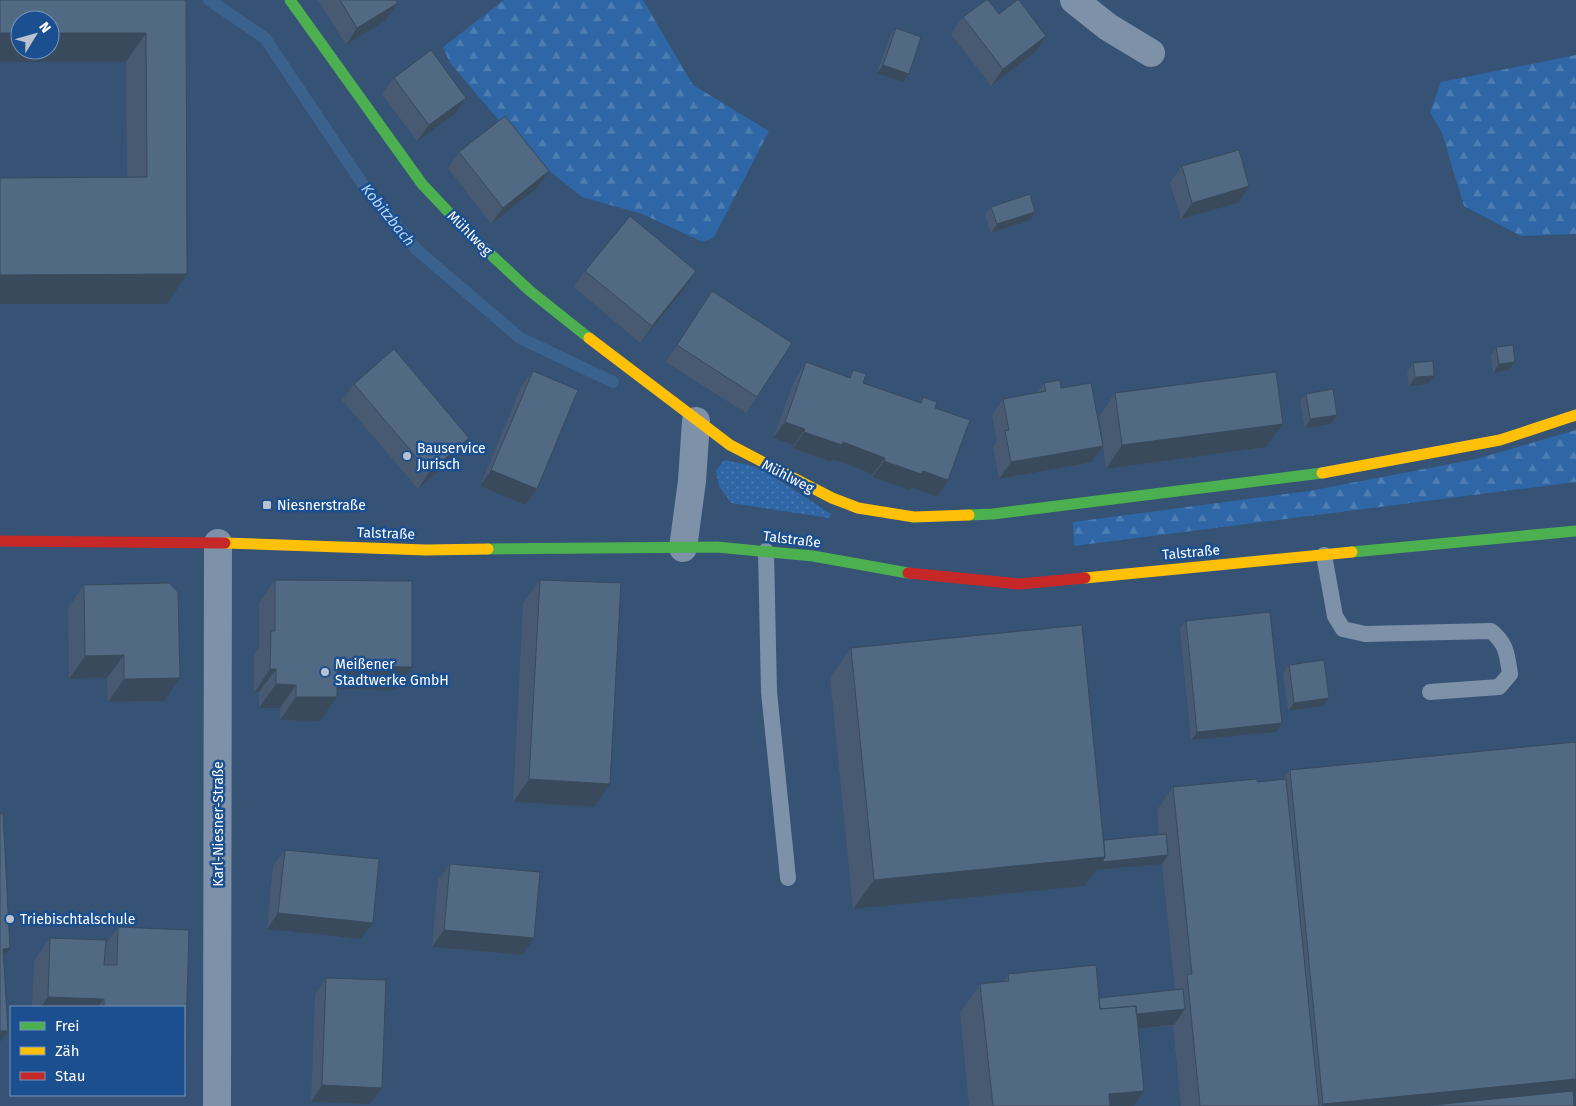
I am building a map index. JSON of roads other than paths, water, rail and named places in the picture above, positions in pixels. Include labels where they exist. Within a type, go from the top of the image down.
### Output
[{"type":"main road","name":"Mühlweg","points":[[290,0],[368,112],[422,184],[472,237],[530,291],[696,421],[730,445],[832,498],[858,508],[914,517],[993,514],[1326,472],[1500,440],[1576,416]]},
{"type":"main road","name":"Talstraße","points":[[0,541],[218,543],[426,550],[717,548],[766,550],[813,556],[922,575],[1019,584],[1576,531]]},
{"type":"street","points":[[1074,0],[1108,27],[1151,53]]},
{"type":"street","points":[[683,548],[692,481],[696,421]]},
{"type":"street","name":"Karl-Niesner-Straße","points":[[217,1106],[218,543]]},
{"type":"lane","points":[[766,550],[769,692],[788,878]]},
{"type":"lane","points":[[1324,555],[1335,616],[1342,629],[1365,634],[1491,631],[1501,639],[1508,656],[1510,674],[1499,687],[1430,692]]},
{"type":"waterway","name":"Kobitzbach","points":[[209,0],[265,38],[366,189],[417,250],[520,338],[613,382]]},
{"type":"place","name":"Bauservice Jurisch","points":[[407,456]]},
{"type":"place","name":"Niesnerstraße","points":[[267,505]]},
{"type":"place","name":"Meißener Stadtwerke GmbH","points":[[325,672]]},
{"type":"place","name":"Triebischtalschule","points":[[10,919]]}]
